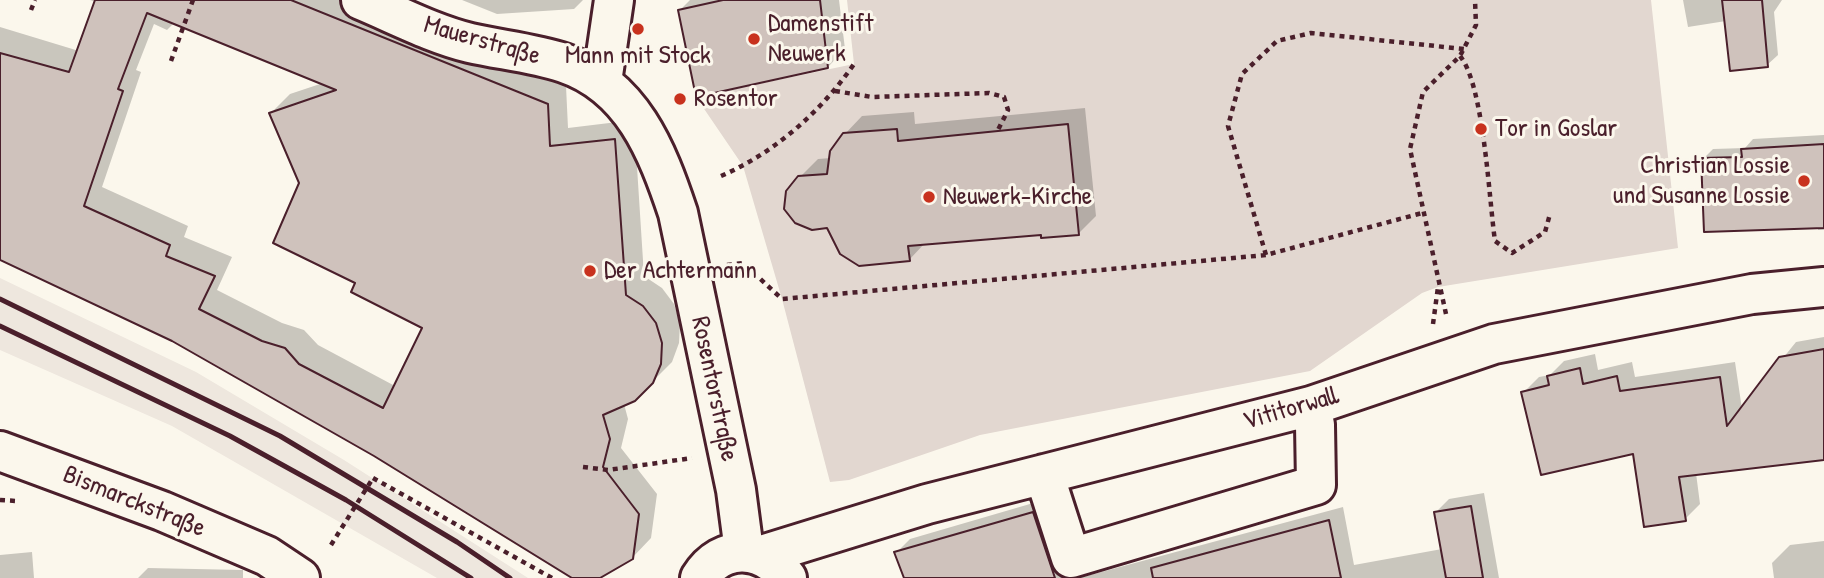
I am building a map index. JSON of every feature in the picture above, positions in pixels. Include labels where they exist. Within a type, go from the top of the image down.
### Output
[{"type":"street","name":"Mauerstraße","points":[[361,0],[454,38],[565,64],[602,82]]},
{"type":"street","points":[[602,82],[614,0]]},
{"type":"street","name":"Rosentorstraße","points":[[602,82],[628,105],[663,169],[678,213],[728,453],[764,561]]},
{"type":"street","name":"Vititorwall","points":[[764,561],[926,504],[1311,406],[1494,344],[1752,294],[1824,287]]},
{"type":"street","points":[[1044,474],[1071,558],[1317,485],[1315,425],[1311,406]]},
{"type":"street","name":"Bismarckstraße","points":[[0,452],[149,506],[267,556],[300,578]]},
{"type":"street","name":"Bismarckstraße","points":[[267,556],[288,554],[332,562]]},
{"type":"street","points":[[700,578],[707,567],[723,555],[764,561]]},
{"type":"path","points":[[31,10],[35,0]]},
{"type":"path","points":[[172,61],[193,0]]},
{"type":"path","points":[[1446,314],[1435,276],[1410,149],[1423,92],[1460,56],[1476,25],[1475,0]]},
{"type":"path","points":[[1266,255],[1228,126],[1242,75],[1277,41],[1311,33],[1464,49]]},
{"type":"path","points":[[1460,56],[1469,66],[1481,129],[1494,241],[1511,253],[1545,232],[1550,214]]},
{"type":"path","points":[[721,176],[772,148],[835,92],[854,64]]},
{"type":"path","points":[[835,92],[872,97],[989,93],[1003,97],[1008,110],[997,132]]},
{"type":"path","points":[[688,269],[743,263],[782,299],[1266,255],[1422,213]]},
{"type":"path","points":[[583,467],[608,470],[728,453]]},
{"type":"path","points":[[332,562],[373,478],[552,578]]},
{"type":"shaded area","points":[[847,0],[1651,0],[1678,248],[1438,287],[1422,293],[1310,371],[980,435],[849,480],[830,482],[782,299],[743,166],[696,97],[854,64]]},
{"type":"shaded area","points":[[0,278],[196,372],[344,460],[528,578],[437,578],[172,426],[0,350]]},
{"type":"building","points":[[95,0],[291,0],[548,104],[550,146],[615,139],[626,295],[643,306],[656,323],[662,343],[661,364],[653,383],[635,401],[603,415],[610,439],[603,467],[639,514],[633,559],[600,578],[572,578],[374,456],[172,341],[0,260],[0,53],[69,72]],"holes":[[[147,13],[336,90],[269,113],[299,183],[273,243],[355,283],[351,292],[422,328],[383,408],[299,364],[285,348],[262,341],[199,309],[215,276],[166,256],[170,245],[84,206],[123,91],[118,89]]]},
{"type":"building","name":"Damenstift Neuwerk","points":[[723,0],[820,0],[828,68],[696,97],[678,10]]},
{"type":"building","points":[[1722,0],[1762,0],[1768,67],[1730,71]]},
{"type":"building","name":"Neuwerk-Kirche","points":[[1068,124],[1079,235],[1041,238],[1041,235],[908,246],[910,261],[859,266],[840,254],[827,228],[812,230],[795,223],[784,209],[786,191],[798,176],[827,174],[830,151],[843,133],[897,129],[898,141]]},
{"type":"building","points":[[1824,144],[1824,228],[1704,232],[1701,158],[1742,157],[1741,149]]},
{"type":"building","points":[[1824,349],[1824,460],[1679,477],[1686,521],[1644,527],[1633,454],[1541,475],[1521,392],[1549,385],[1547,376],[1580,368],[1583,384],[1617,376],[1620,391],[1720,377],[1727,426],[1779,357]]},
{"type":"building","points":[[1471,506],[1483,578],[1446,578],[1434,512]]},
{"type":"building","points":[[1033,512],[1055,578],[904,578],[894,552]]},
{"type":"building","points":[[1329,520],[1341,578],[1153,578],[1151,568]]},
{"type":"railway","points":[[0,299],[280,436],[457,542],[510,578]]},
{"type":"railway","points":[[0,326],[230,436],[346,500],[471,578]]},
{"type":"place","name":"Mann mit Stock","points":[[638,29]]},
{"type":"place","name":"Damenstift Neuwerk","points":[[754,39]]},
{"type":"place","name":"Rosentor","points":[[680,99]]},
{"type":"place","name":"Tor in Goslar","points":[[1481,129]]},
{"type":"place","name":"Christian Lossie und Susanne Lossie","points":[[1804,181]]},
{"type":"place","name":"Neuwerk-Kirche","points":[[929,197]]},
{"type":"place","name":"Der Achtermann","points":[[590,271]]}]
